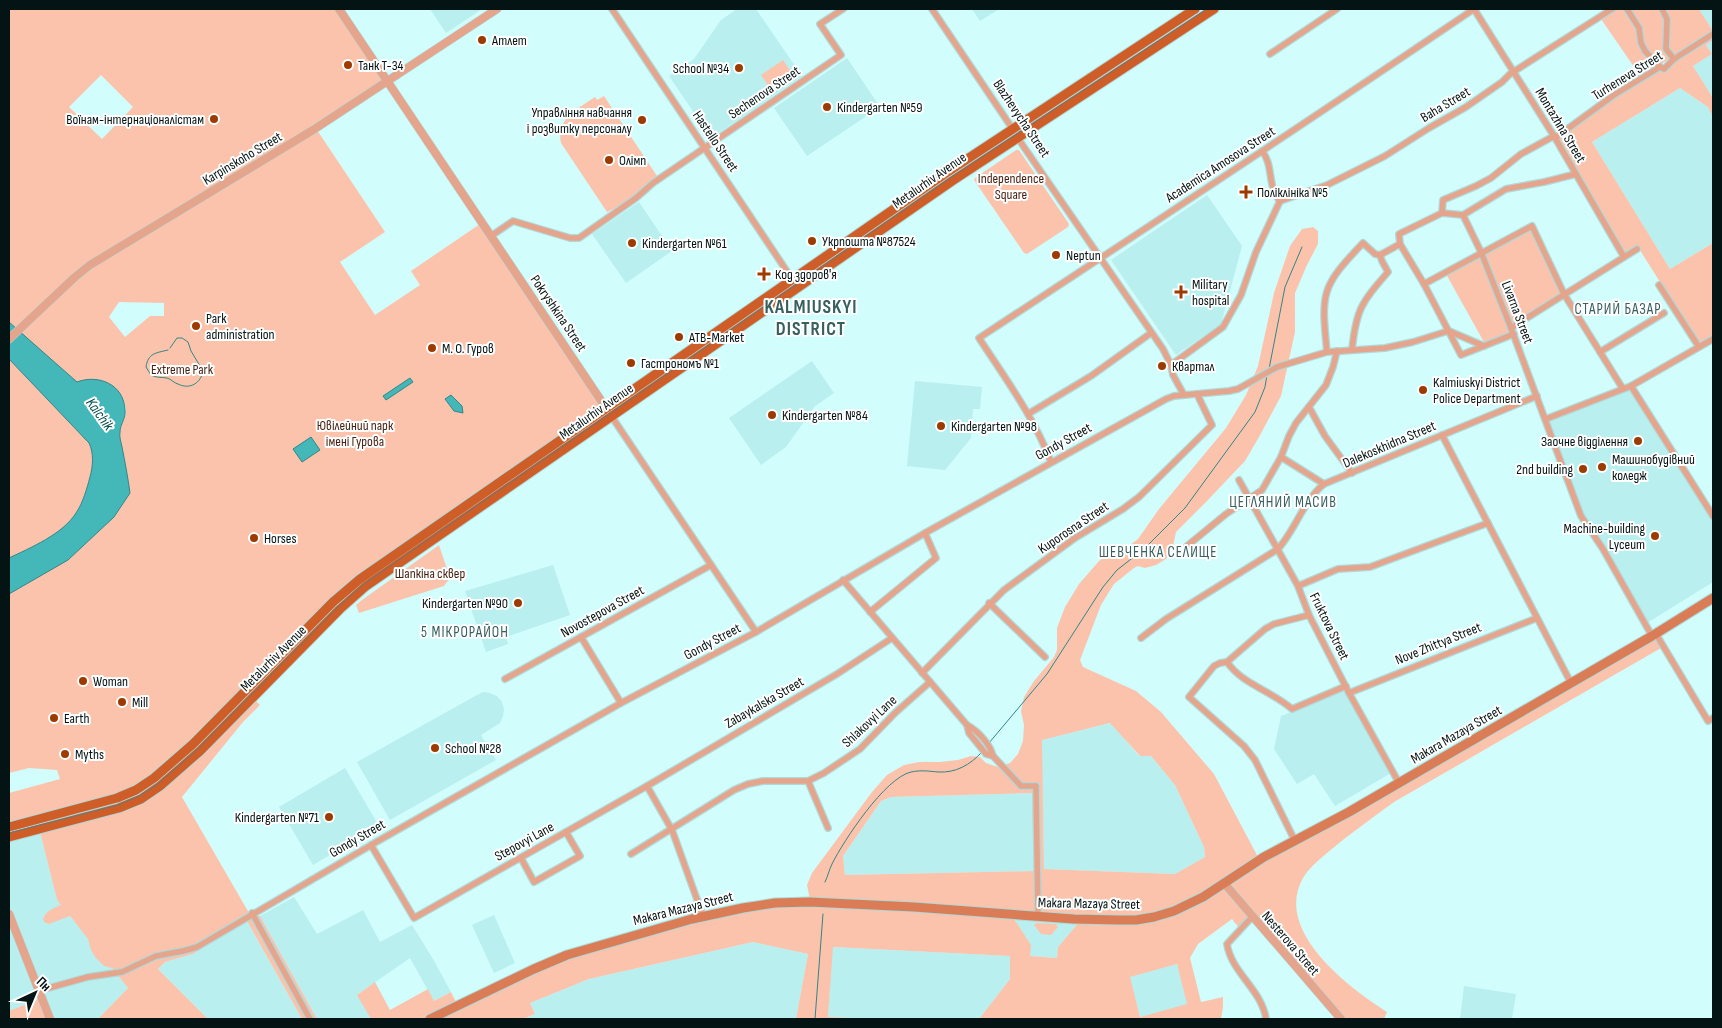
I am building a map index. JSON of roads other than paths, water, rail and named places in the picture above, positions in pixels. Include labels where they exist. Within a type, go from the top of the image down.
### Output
[{"type":"main road","name":"Metalurhiv Avenue","points":[[9,837],[119,808],[141,799],[160,786],[200,751],[357,594],[1018,137],[1214,9]]},
{"type":"main road","name":"Metalurhiv Avenue","points":[[9,827],[116,798],[136,790],[154,778],[193,744],[351,586],[1012,128],[1192,10]]},
{"type":"main road","points":[[1192,10],[1196,20]]},
{"type":"main road","name":"Blazhevycha Street","points":[[1012,128],[1018,137]]},
{"type":"main road","name":"Hastello Street","points":[[792,279],[798,288]]},
{"type":"main road","name":"Pokryshkina Street","points":[[606,408],[612,417]]},
{"type":"main road","name":"Makara Mazaya Street","points":[[430,1019],[567,955],[703,916],[774,903],[810,902],[904,906],[1118,920],[1136,920],[1174,911],[1192,903],[1255,862],[1399,783],[1654,635],[1713,598]]},
{"type":"street","name":"Pokryshkina Street","points":[[339,9],[606,408]]},
{"type":"street","name":"Karpinskoho Street","points":[[9,339],[90,265],[313,130],[497,9]]},
{"type":"street","name":"Hastello Street","points":[[612,9],[792,279]]},
{"type":"street","name":"Sechenova Street","points":[[491,236],[513,221],[570,238],[579,238],[636,198],[653,182],[841,55],[820,24],[843,9]]},
{"type":"street","name":"Blazhevycha Street","points":[[932,9],[1012,128]]},
{"type":"street","points":[[1270,54],[1338,9]]},
{"type":"street","name":"Montazhna Street","points":[[1474,9],[1554,137],[1624,257]]},
{"type":"street","name":"Academica Amosova Street","points":[[1028,414],[979,338],[1304,124],[1474,9]]},
{"type":"street","name":"Baha Street","points":[[1280,201],[1327,185],[1385,156],[1466,107],[1502,82],[1507,76],[1612,9]]},
{"type":"street","points":[[1628,9],[1639,28],[1641,43],[1645,51],[1660,68]]},
{"type":"street","points":[[1662,9],[1667,19],[1666,49],[1674,59]]},
{"type":"street","name":"Turheneva Street","points":[[1442,213],[1443,200],[1491,178],[1521,154],[1554,137],[1614,95],[1660,68],[1664,69],[1674,59],[1713,34]]},
{"type":"street","name":"Blazhevycha Street","points":[[1018,137],[1151,333],[1171,365],[1173,375],[1184,395]]},
{"type":"street","points":[[1171,365],[1223,327],[1241,295],[1256,252],[1280,201],[1275,195],[1267,158],[1262,151]]},
{"type":"street","points":[[1514,334],[1461,355],[1424,284],[1400,244],[1399,234],[1442,213],[1463,215],[1506,190],[1576,174]]},
{"type":"street","name":"Livarna Street","points":[[1463,215],[1481,252],[1514,334],[1546,419],[1554,447],[1581,516],[1654,635],[1711,719]]},
{"type":"street","points":[[1424,284],[1532,226],[1564,294],[1623,389]]},
{"type":"street","points":[[1328,352],[1323,315],[1324,301],[1332,279],[1340,267],[1362,243],[1375,254],[1380,255],[1400,244]]},
{"type":"street","points":[[1511,328],[1637,249]]},
{"type":"street","points":[[1352,350],[1357,314],[1371,292],[1388,272],[1380,255]]},
{"type":"street","points":[[1659,285],[1699,347]]},
{"type":"street","points":[[1600,352],[1664,313]]},
{"type":"street","points":[[1448,330],[1484,346]]},
{"type":"street","name":"Gondy Street","points":[[38,990],[88,977],[122,972],[156,956],[197,947],[252,913],[621,703],[756,632],[925,532],[1166,399],[1238,389],[1277,367],[1328,352],[1385,348],[1413,342],[1448,330]]},
{"type":"street","points":[[1051,462],[1028,414],[1091,376],[1151,333]]},
{"type":"street","points":[[1546,419],[1631,386],[1713,339]]},
{"type":"street","points":[[1187,546],[1226,514],[1262,490],[1281,457],[1292,430],[1326,385],[1337,351]]},
{"type":"street","points":[[1631,386],[1713,516]]},
{"type":"street","name":"Kuporosna Street","points":[[922,672],[989,603],[1012,584],[1075,538],[1123,510],[1154,484],[1212,425],[1197,394]]},
{"type":"street","name":"Dalekoskhidna Street","points":[[1278,549],[1288,539],[1310,498],[1324,484],[1537,396]]},
{"type":"street","points":[[1309,407],[1325,436],[1352,473]]},
{"type":"street","name":"Pokryshkina Street","points":[[612,417],[756,632]]},
{"type":"street","points":[[1442,435],[1571,683]]},
{"type":"street","points":[[1281,457],[1324,484]]},
{"type":"street","name":"Fruktova Street","points":[[1239,480],[1298,586],[1309,615],[1349,693],[1399,783]]},
{"type":"street","points":[[1298,586],[1338,569],[1378,565],[1396,556],[1437,543],[1488,523]]},
{"type":"street","points":[[870,612],[936,558],[925,532]]},
{"type":"street","points":[[1141,638],[1166,619],[1278,549]]},
{"type":"street","name":"Novostepova Street","points":[[506,680],[711,565]]},
{"type":"street","points":[[843,580],[967,725],[969,734],[991,749],[993,756],[1021,786],[1036,786],[1038,916]]},
{"type":"street","points":[[989,603],[1045,657]]},
{"type":"street","points":[[1294,841],[1255,760],[1244,746],[1189,697],[1214,666],[1226,662],[1265,629],[1274,624],[1309,615]]},
{"type":"street","name":"Nove Zhittya Street","points":[[1349,693],[1537,618]]},
{"type":"street","points":[[581,637],[621,703]]},
{"type":"street","name":"Zabaykalska Street","points":[[647,786],[837,674],[892,638]]},
{"type":"street","points":[[1226,662],[1237,674],[1266,693],[1280,699],[1292,709],[1346,686]]},
{"type":"street","name":"Shlakovyi Lane","points":[[631,854],[734,790],[748,784],[763,781],[808,780],[842,762],[860,749],[895,713],[930,682]]},
{"type":"street","points":[[982,744],[986,754],[993,756]]},
{"type":"street","points":[[808,780],[828,828]]},
{"type":"street","points":[[647,786],[672,830],[703,916]]},
{"type":"street","name":"Stepovyi Lane","points":[[371,845],[414,918],[647,786]]},
{"type":"street","points":[[521,858],[534,882],[580,856],[566,832]]},
{"type":"street","name":"Nesterova Street","points":[[1224,883],[1341,1019]]},
{"type":"street","points":[[252,913],[310,1019]]},
{"type":"street","points":[[9,914],[50,1019]]},
{"type":"street","points":[[1252,917],[1227,944],[1229,954],[1263,1006],[1266,1019]]},
{"type":"water","name":"Kalchik","points":[[9,322],[77,382],[93,379],[101,380],[109,383],[120,394],[124,401],[125,413],[120,429],[120,437],[130,493],[114,517],[68,560],[9,594],[9,558],[46,540],[70,521],[84,495],[93,460],[89,443],[9,359]]},
{"type":"water","points":[[410,378],[413,382],[386,400],[383,396]]},
{"type":"water","points":[[451,395],[462,406],[463,413],[454,411],[445,399]]},
{"type":"water","points":[[311,437],[320,450],[302,462],[293,449]]},
{"type":"waterway","points":[[1269,369],[1285,287],[1302,247]]},
{"type":"waterway","points":[[168,350],[151,356],[146,367],[151,375],[167,378],[182,386],[191,386],[197,382],[203,371],[188,342],[182,338],[177,338],[170,348]]},
{"type":"waterway","points":[[989,743],[1047,674],[1103,587],[1117,570],[1144,549],[1185,508],[1255,412],[1265,387],[1267,375]]},
{"type":"waterway","points":[[825,882],[832,864],[855,826],[889,786],[911,772],[957,770],[973,761],[982,752]]},
{"type":"waterway","points":[[815,1019],[823,914]]},
{"type":"tram line","points":[[9,833],[118,805],[139,796],[158,784],[198,749],[338,607],[364,584],[950,178],[1207,9]]},
{"type":"place","name":"Атлет","points":[[482,40]]},
{"type":"place","name":"Танк Т-34","points":[[348,65]]},
{"type":"place","name":"School №34","points":[[739,68]]},
{"type":"place","name":"Kindergarten №59","points":[[827,107]]},
{"type":"place","name":"Воїнам-інтернаціоналістам","points":[[214,119]]},
{"type":"place","name":"Управління навчання і розвитку персоналу","points":[[642,120]]},
{"type":"place","name":"Олімп","points":[[609,160]]},
{"type":"place","name":"Поліклініка №5","points":[[1246,192]]},
{"type":"place","name":"Укрпошта №87524","points":[[812,241]]},
{"type":"place","name":"Kindergarten №61","points":[[632,243]]},
{"type":"place","name":"Neptun","points":[[1056,255]]},
{"type":"place","name":"Код здоров'я","points":[[764,274]]},
{"type":"place","name":"Military hospital","points":[[1181,292]]},
{"type":"place","name":"Park administration","points":[[196,326]]},
{"type":"place","name":"ATB-Market","points":[[679,337]]},
{"type":"place","name":"М. О. Гуров","points":[[432,348]]},
{"type":"place","name":"Гастрономъ №1","points":[[631,363]]},
{"type":"place","name":"Квартал","points":[[1162,366]]},
{"type":"place","name":"Kalmiuskyi District Police Department","points":[[1423,390]]},
{"type":"place","name":"Kindergarten №84","points":[[772,415]]},
{"type":"place","name":"Kindergarten №98","points":[[941,426]]},
{"type":"place","name":"Заочне відділення","points":[[1638,441]]},
{"type":"place","name":"Машинобудівний коледж","points":[[1602,467]]},
{"type":"place","name":"2nd building","points":[[1583,469]]},
{"type":"place","name":"Machine-building Lyceum","points":[[1655,536]]},
{"type":"place","name":"Horses","points":[[254,538]]},
{"type":"place","name":"Kindergarten №90","points":[[518,603]]},
{"type":"place","name":"Woman","points":[[83,681]]},
{"type":"place","name":"Mill","points":[[122,702]]},
{"type":"place","name":"Earth","points":[[54,718]]},
{"type":"place","name":"School №28","points":[[435,748]]},
{"type":"place","name":"Myths","points":[[65,754]]},
{"type":"place","name":"Kindergarten №71","points":[[329,817]]},
{"type":"district","name":"СТАРИЙ БАЗАР","points":[[1618,309]]},
{"type":"district","name":"KALMIUSKYI DISTRICT","points":[[811,317]]},
{"type":"district","name":"ЦЕГЛЯНИЙ МАСИВ","points":[[1283,502]]},
{"type":"district","name":"ШЕВЧЕНКА СЕЛИЩЕ","points":[[1158,552]]},
{"type":"district","name":"5 МІКРОРАЙОН","points":[[465,632]]},
{"type":"park label","name":"Independence Square","points":[[1011,186]]},
{"type":"park label","name":"Extreme Park","points":[[182,369]]},
{"type":"park label","name":"Ювілейний парк імені Гурова","points":[[355,434]]},
{"type":"park label","name":"Шапкіна сквер","points":[[430,573]]}]
